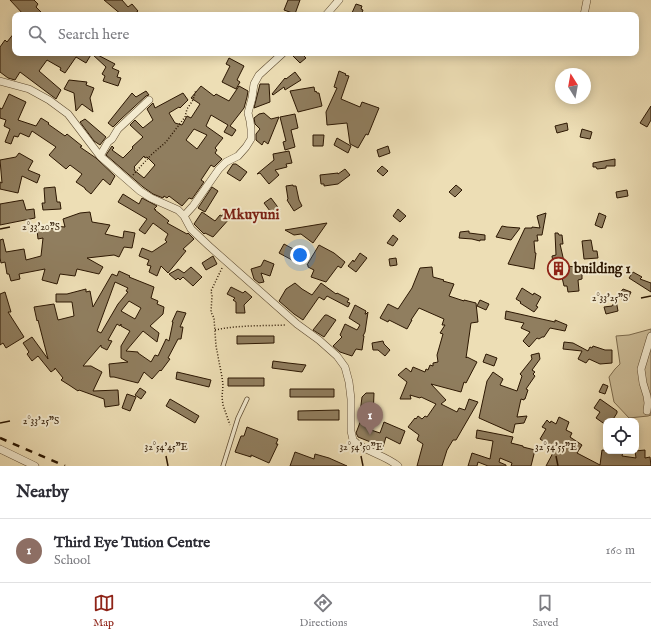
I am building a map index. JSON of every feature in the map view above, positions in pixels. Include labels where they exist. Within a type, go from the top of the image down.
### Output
[{"type":"street","points":[[329,12],[339,0]]},
{"type":"street","points":[[585,12],[587,0]]},
{"type":"street","points":[[184,216],[193,206],[219,169],[226,162],[238,156],[251,139],[248,113],[254,84],[267,67],[280,56]]},
{"type":"street","points":[[0,81],[29,89],[49,100],[68,114],[100,156],[150,198],[178,210],[184,216],[192,229],[229,264],[337,356],[345,368],[349,382],[352,399],[351,430],[353,440],[360,446],[398,466]]},
{"type":"street","points":[[100,156],[118,129],[149,100]]},
{"type":"street","points":[[647,411],[647,396],[641,369],[651,336]]},
{"type":"street","points":[[0,449],[35,466]]},
{"type":"lane","points":[[223,466],[238,418],[247,399]]},
{"type":"path","points":[[128,181],[151,155],[166,142],[183,120],[187,109],[193,100],[196,90]]},
{"type":"path","points":[[229,264],[223,268],[211,291],[211,312],[214,318],[216,346],[222,377],[223,405],[233,434]]},
{"type":"path","points":[[215,330],[238,327],[298,324]]},
{"type":"shaded area","points":[[651,329],[651,415],[648,416],[629,418],[614,402],[609,377],[620,364],[616,336],[629,335]]},
{"type":"building","points":[[10,0],[34,0],[38,4],[36,7],[41,12],[21,12]]},
{"type":"building","points":[[104,0],[122,0],[128,7],[132,4],[138,11],[137,12],[118,12]]},
{"type":"building","points":[[288,0],[300,0],[296,12],[284,10]]},
{"type":"building","points":[[356,4],[362,6],[362,12],[352,12]]},
{"type":"building","points":[[12,36],[12,56],[90,56],[86,63],[76,57],[65,73],[60,70],[61,68],[47,60],[39,71],[61,90],[56,99],[20,72],[15,80],[8,78],[0,72],[0,47],[5,40],[7,42]]},
{"type":"building","points":[[94,56],[100,56],[115,64],[112,68],[119,71],[117,77],[121,78],[118,86],[103,81],[105,76],[102,74],[106,67]]},
{"type":"building","points":[[293,56],[304,56],[306,58],[300,63]]},
{"type":"building","points":[[229,58],[244,66],[237,80],[240,82],[236,89],[222,82],[230,66],[226,64]]},
{"type":"building","points":[[339,71],[349,76],[341,99],[360,107],[362,102],[379,108],[368,135],[366,134],[358,148],[350,144],[347,123],[327,125],[326,112],[337,88],[334,87]]},
{"type":"building","points":[[295,72],[301,80],[285,90],[284,87],[273,95],[272,94],[285,78],[286,79]]},
{"type":"building","points":[[69,80],[87,82],[86,85],[94,88],[90,98],[93,112],[82,104],[76,111],[74,93],[64,89]]},
{"type":"building","points":[[260,84],[269,84],[270,102],[254,108]]},
{"type":"building","points":[[201,86],[214,96],[216,94],[229,101],[239,86],[248,91],[244,108],[230,126],[236,130],[232,136],[224,132],[228,125],[211,115],[206,126],[223,138],[215,148],[217,150],[215,153],[222,159],[214,167],[211,165],[201,180],[204,182],[192,199],[189,198],[182,206],[169,196],[167,198],[164,196],[163,198],[153,194],[106,155],[112,146],[114,148],[112,150],[123,158],[143,137],[130,125],[135,120],[143,128],[153,120],[147,109],[153,103],[155,108],[183,93],[188,100],[180,108],[179,107],[169,113],[175,123],[182,125],[187,116],[191,118],[200,104],[191,98]],"holes":[[[194,129],[207,135],[197,149],[186,140]],[[144,156],[155,165],[144,178],[134,170],[134,167]]]},
{"type":"building","points":[[314,87],[315,92],[316,91],[319,93],[322,106],[298,112],[290,91]]},
{"type":"building","points":[[146,91],[149,95],[146,96],[113,127],[108,123],[132,93],[136,97]]},
{"type":"building","points":[[9,94],[26,102],[18,120],[36,126],[41,118],[65,136],[67,134],[82,146],[80,147],[96,158],[115,176],[110,185],[103,179],[91,194],[76,182],[82,174],[70,165],[66,169],[49,155],[56,147],[32,131],[29,137],[20,133],[18,137],[14,136],[11,144],[5,142],[10,129],[4,126],[6,120],[0,118],[0,108],[2,109]]},
{"type":"building","points":[[651,106],[651,120],[647,127],[640,123]]},
{"type":"building","points":[[264,113],[271,119],[279,117],[268,144],[264,141],[262,145],[256,140],[256,134],[260,129],[255,124],[254,118],[259,114]]},
{"type":"building","points":[[295,114],[298,128],[291,130],[295,147],[285,150],[283,142],[286,141],[280,117]]},
{"type":"building","points":[[85,119],[106,137],[100,145],[94,141],[80,122]]},
{"type":"building","points":[[567,123],[568,130],[557,133],[555,126]]},
{"type":"building","points":[[582,129],[592,132],[590,139],[580,137]]},
{"type":"building","points":[[313,135],[324,135],[323,146],[313,146]]},
{"type":"building","points":[[337,138],[351,146],[348,153],[334,145]]},
{"type":"building","points":[[388,146],[390,153],[379,157],[377,150]]},
{"type":"building","points":[[289,151],[292,163],[286,164],[287,167],[275,170],[279,175],[269,184],[260,173],[257,174],[274,160],[273,154]]},
{"type":"building","points":[[19,153],[33,161],[28,170],[40,175],[37,183],[22,176],[18,193],[0,189],[0,182],[2,183],[0,160],[16,157]]},
{"type":"building","points":[[615,159],[615,166],[606,166],[606,168],[597,169],[596,167],[593,167],[593,163]]},
{"type":"building","points":[[233,164],[236,164],[247,172],[240,181],[227,173]]},
{"type":"building","points":[[382,166],[388,171],[383,176],[377,171]]},
{"type":"building","points":[[345,169],[350,175],[338,184],[324,186],[324,184],[321,184],[320,175],[338,174]]},
{"type":"building","points":[[456,185],[462,190],[455,197],[449,192]]},
{"type":"building","points":[[286,186],[296,186],[302,206],[294,211],[287,200]]},
{"type":"building","points":[[55,187],[57,202],[60,202],[61,209],[43,210],[42,203],[45,203],[44,188]]},
{"type":"building","points":[[212,187],[218,191],[205,212],[198,208]]},
{"type":"building","points":[[627,190],[628,196],[617,198],[616,192]]},
{"type":"building","points":[[123,194],[139,204],[142,198],[157,206],[154,209],[169,221],[167,223],[187,234],[188,233],[194,239],[183,249],[186,251],[168,273],[161,266],[157,276],[149,272],[151,266],[147,265],[149,260],[139,256],[142,248],[152,252],[167,242],[165,240],[168,234],[153,223],[145,234],[139,230],[147,219],[118,202]]},
{"type":"building","points":[[271,198],[280,210],[273,215],[264,203]]},
{"type":"building","points":[[23,200],[26,210],[34,209],[35,218],[0,225],[0,204]]},
{"type":"building","points":[[398,209],[406,216],[400,222],[393,216]]},
{"type":"building","points":[[226,210],[232,214],[213,237],[205,233],[204,234],[194,224],[202,212],[215,221],[220,215],[222,216]]},
{"type":"building","points":[[90,212],[92,222],[110,225],[105,234],[123,238],[124,231],[135,233],[132,248],[124,247],[119,257],[114,255],[87,258],[103,267],[99,274],[77,269],[75,276],[60,274],[57,284],[42,280],[45,269],[19,274],[20,279],[11,281],[9,274],[7,274],[5,262],[1,263],[0,240],[3,239],[6,252],[24,249],[26,260],[41,256],[43,238],[38,239],[37,230],[54,228],[54,226],[65,227],[63,219],[80,213]]},
{"type":"building","points":[[546,213],[542,235],[537,235],[538,241],[534,241],[536,253],[534,269],[508,264],[525,228],[540,228],[537,216]]},
{"type":"building","points":[[599,213],[606,216],[602,228],[595,225]]},
{"type":"building","points":[[327,223],[313,243],[301,234],[294,235],[285,230]]},
{"type":"building","points":[[502,226],[520,228],[511,240],[496,237]]},
{"type":"building","points":[[469,231],[469,233],[485,235],[485,240],[480,241],[459,238],[460,232]]},
{"type":"building","points":[[555,233],[562,235],[563,244],[560,244],[565,266],[578,267],[576,272],[582,274],[582,279],[578,280],[579,291],[568,292],[567,286],[564,286],[561,273],[553,274],[552,256],[556,255]]},
{"type":"building","points":[[393,235],[398,239],[393,246],[387,243]]},
{"type":"building","points":[[591,240],[593,251],[597,251],[598,258],[584,259],[582,241]]},
{"type":"building","points":[[284,244],[297,251],[292,260],[279,253]]},
{"type":"building","points":[[319,245],[334,253],[345,262],[341,268],[338,266],[326,282],[311,277],[314,270],[307,265]]},
{"type":"building","points":[[360,253],[367,258],[356,272],[348,266],[353,260],[354,262]]},
{"type":"building","points":[[213,256],[217,264],[206,270],[202,263]]},
{"type":"building","points":[[396,258],[397,265],[390,266],[389,259]]},
{"type":"building","points":[[264,260],[274,264],[270,276],[261,273],[264,282],[259,283],[254,279],[251,269],[261,266]]},
{"type":"building","points":[[191,267],[202,277],[193,286],[183,277],[180,280],[178,278],[176,280],[169,274],[178,269],[184,273]]},
{"type":"building","points":[[432,267],[433,277],[454,284],[449,296],[476,303],[478,322],[471,323],[466,358],[467,357],[477,362],[466,383],[464,382],[461,392],[431,384],[446,400],[441,404],[457,412],[459,408],[465,410],[469,399],[478,402],[456,440],[453,440],[447,450],[442,466],[417,466],[423,444],[417,440],[419,435],[408,427],[418,416],[422,419],[425,416],[427,417],[436,404],[421,397],[410,395],[411,399],[400,399],[407,382],[398,375],[406,368],[411,372],[413,367],[425,372],[426,369],[428,370],[430,365],[433,366],[433,363],[438,362],[437,355],[443,334],[440,333],[445,325],[442,325],[444,319],[419,308],[407,329],[389,320],[388,322],[380,318],[388,304],[398,309],[412,288],[420,268]]},
{"type":"building","points":[[119,271],[130,276],[129,277],[154,287],[151,298],[158,301],[157,304],[164,307],[163,314],[150,326],[159,333],[157,342],[143,331],[126,351],[138,352],[151,362],[155,355],[158,356],[166,339],[169,341],[172,322],[177,311],[186,313],[180,327],[183,327],[181,339],[178,339],[168,358],[170,359],[161,371],[160,370],[152,379],[144,372],[138,383],[110,377],[109,364],[128,362],[121,358],[121,346],[130,331],[121,326],[121,324],[120,326],[117,324],[108,340],[112,341],[107,350],[101,347],[101,345],[83,366],[91,366],[102,372],[93,391],[118,390],[119,405],[105,407],[104,399],[79,390],[78,391],[61,380],[63,378],[55,368],[51,372],[38,356],[32,361],[27,354],[29,352],[23,343],[32,337],[48,359],[34,307],[54,304],[58,320],[74,316],[72,302],[56,302],[56,294],[67,294],[86,289],[86,292],[90,291],[93,307],[112,274],[117,276]],"holes":[[[115,282],[128,288],[126,291],[128,292],[118,304],[101,333],[97,331]],[[129,301],[141,308],[135,319],[121,311]]]},
{"type":"building","points":[[633,272],[642,277],[640,279],[651,283],[651,292],[629,278]]},
{"type":"building","points":[[295,283],[312,295],[321,283],[336,294],[337,293],[349,299],[347,302],[350,303],[348,307],[327,296],[324,300],[319,297],[303,320],[279,301],[286,289]]},
{"type":"building","points":[[231,287],[243,293],[245,291],[252,297],[244,305],[245,313],[236,313],[236,302],[233,300],[235,298],[227,294]]},
{"type":"building","points":[[522,288],[533,295],[534,293],[541,297],[536,306],[538,307],[534,312],[516,299]]},
{"type":"building","points":[[623,289],[631,292],[627,301],[617,297]]},
{"type":"building","points":[[5,292],[11,312],[8,312],[24,337],[6,348],[3,343],[0,345],[0,294]]},
{"type":"building","points":[[480,300],[489,304],[486,310],[477,306]]},
{"type":"building","points":[[616,300],[618,311],[606,314],[604,307],[612,306]]},
{"type":"building","points":[[355,305],[366,311],[365,314],[368,312],[362,350],[356,349],[352,356],[340,352],[333,346],[342,337],[340,335],[345,324],[357,330],[360,325],[349,318]]},
{"type":"building","points":[[506,311],[555,322],[555,320],[567,325],[565,331],[550,328],[544,337],[539,339],[537,338],[529,347],[523,341],[530,332],[521,328],[524,323],[505,319]]},
{"type":"building","points":[[325,315],[336,320],[324,337],[313,330]]},
{"type":"building","points":[[237,336],[274,336],[274,343],[237,344]]},
{"type":"building","points":[[383,341],[390,350],[385,356],[378,350],[373,350],[372,343]]},
{"type":"building","points":[[564,342],[573,343],[588,351],[590,347],[592,348],[593,346],[605,350],[612,350],[612,363],[600,364],[589,359],[586,363],[578,359],[582,351],[563,349]]},
{"type":"building","points":[[539,353],[540,359],[532,370],[535,372],[533,374],[535,376],[526,389],[528,390],[525,399],[521,399],[517,417],[527,416],[524,423],[515,424],[513,433],[479,418],[487,381],[493,372],[503,379],[500,385],[517,391],[522,376],[520,374],[532,359],[531,355]]},
{"type":"building","points":[[486,354],[497,358],[494,366],[483,362]]},
{"type":"building","points":[[273,361],[306,365],[302,372],[272,368]]},
{"type":"building","points":[[177,372],[211,380],[209,387],[176,379]]},
{"type":"building","points":[[228,378],[264,378],[264,386],[228,386]]},
{"type":"building","points":[[603,384],[608,386],[605,394],[599,392]]},
{"type":"building","points":[[140,388],[146,392],[141,399],[135,395]]},
{"type":"building","points":[[290,389],[334,389],[334,397],[290,397]]},
{"type":"building","points":[[366,393],[374,393],[373,418],[371,418],[368,429],[380,433],[384,422],[405,431],[400,444],[386,437],[383,447],[358,437],[356,433],[364,412],[360,413],[362,397]]},
{"type":"building","points":[[127,394],[136,397],[130,411],[122,408]]},
{"type":"building","points":[[170,399],[199,416],[195,423],[166,406]]},
{"type":"building","points":[[600,399],[617,411],[617,413],[614,418],[603,418],[603,423],[596,418],[600,412],[594,408]]},
{"type":"building","points":[[339,410],[339,420],[298,420],[298,411]]},
{"type":"building","points":[[559,417],[569,422],[566,430],[572,433],[570,437],[582,445],[577,453],[600,465],[602,450],[603,454],[622,454],[622,456],[636,458],[635,454],[639,454],[639,451],[645,450],[645,458],[650,457],[651,466],[546,466],[555,449],[540,439],[546,429],[542,427],[547,420],[550,423],[551,421],[556,424]]},
{"type":"building","points":[[247,427],[278,439],[276,444],[278,444],[269,463],[251,455],[251,457],[235,452],[241,436],[244,436]]},
{"type":"building","points":[[477,430],[513,437],[511,443],[535,450],[531,466],[511,466],[512,463],[500,458],[499,462],[506,466],[488,466],[478,462],[477,466],[468,466],[472,453],[490,459],[493,441],[476,438]]},
{"type":"building","points":[[295,452],[314,459],[315,454],[347,466],[290,466]]},
{"type":"railway","points":[[0,438],[65,466]]},
{"type":"place","name":"building 1","points":[[559,268]]},
{"type":"place","name":"Third Eye Tution Centre","points":[[370,435]]},
{"type":"district","name":"Mkuyuni","points":[[251,214]]}]
